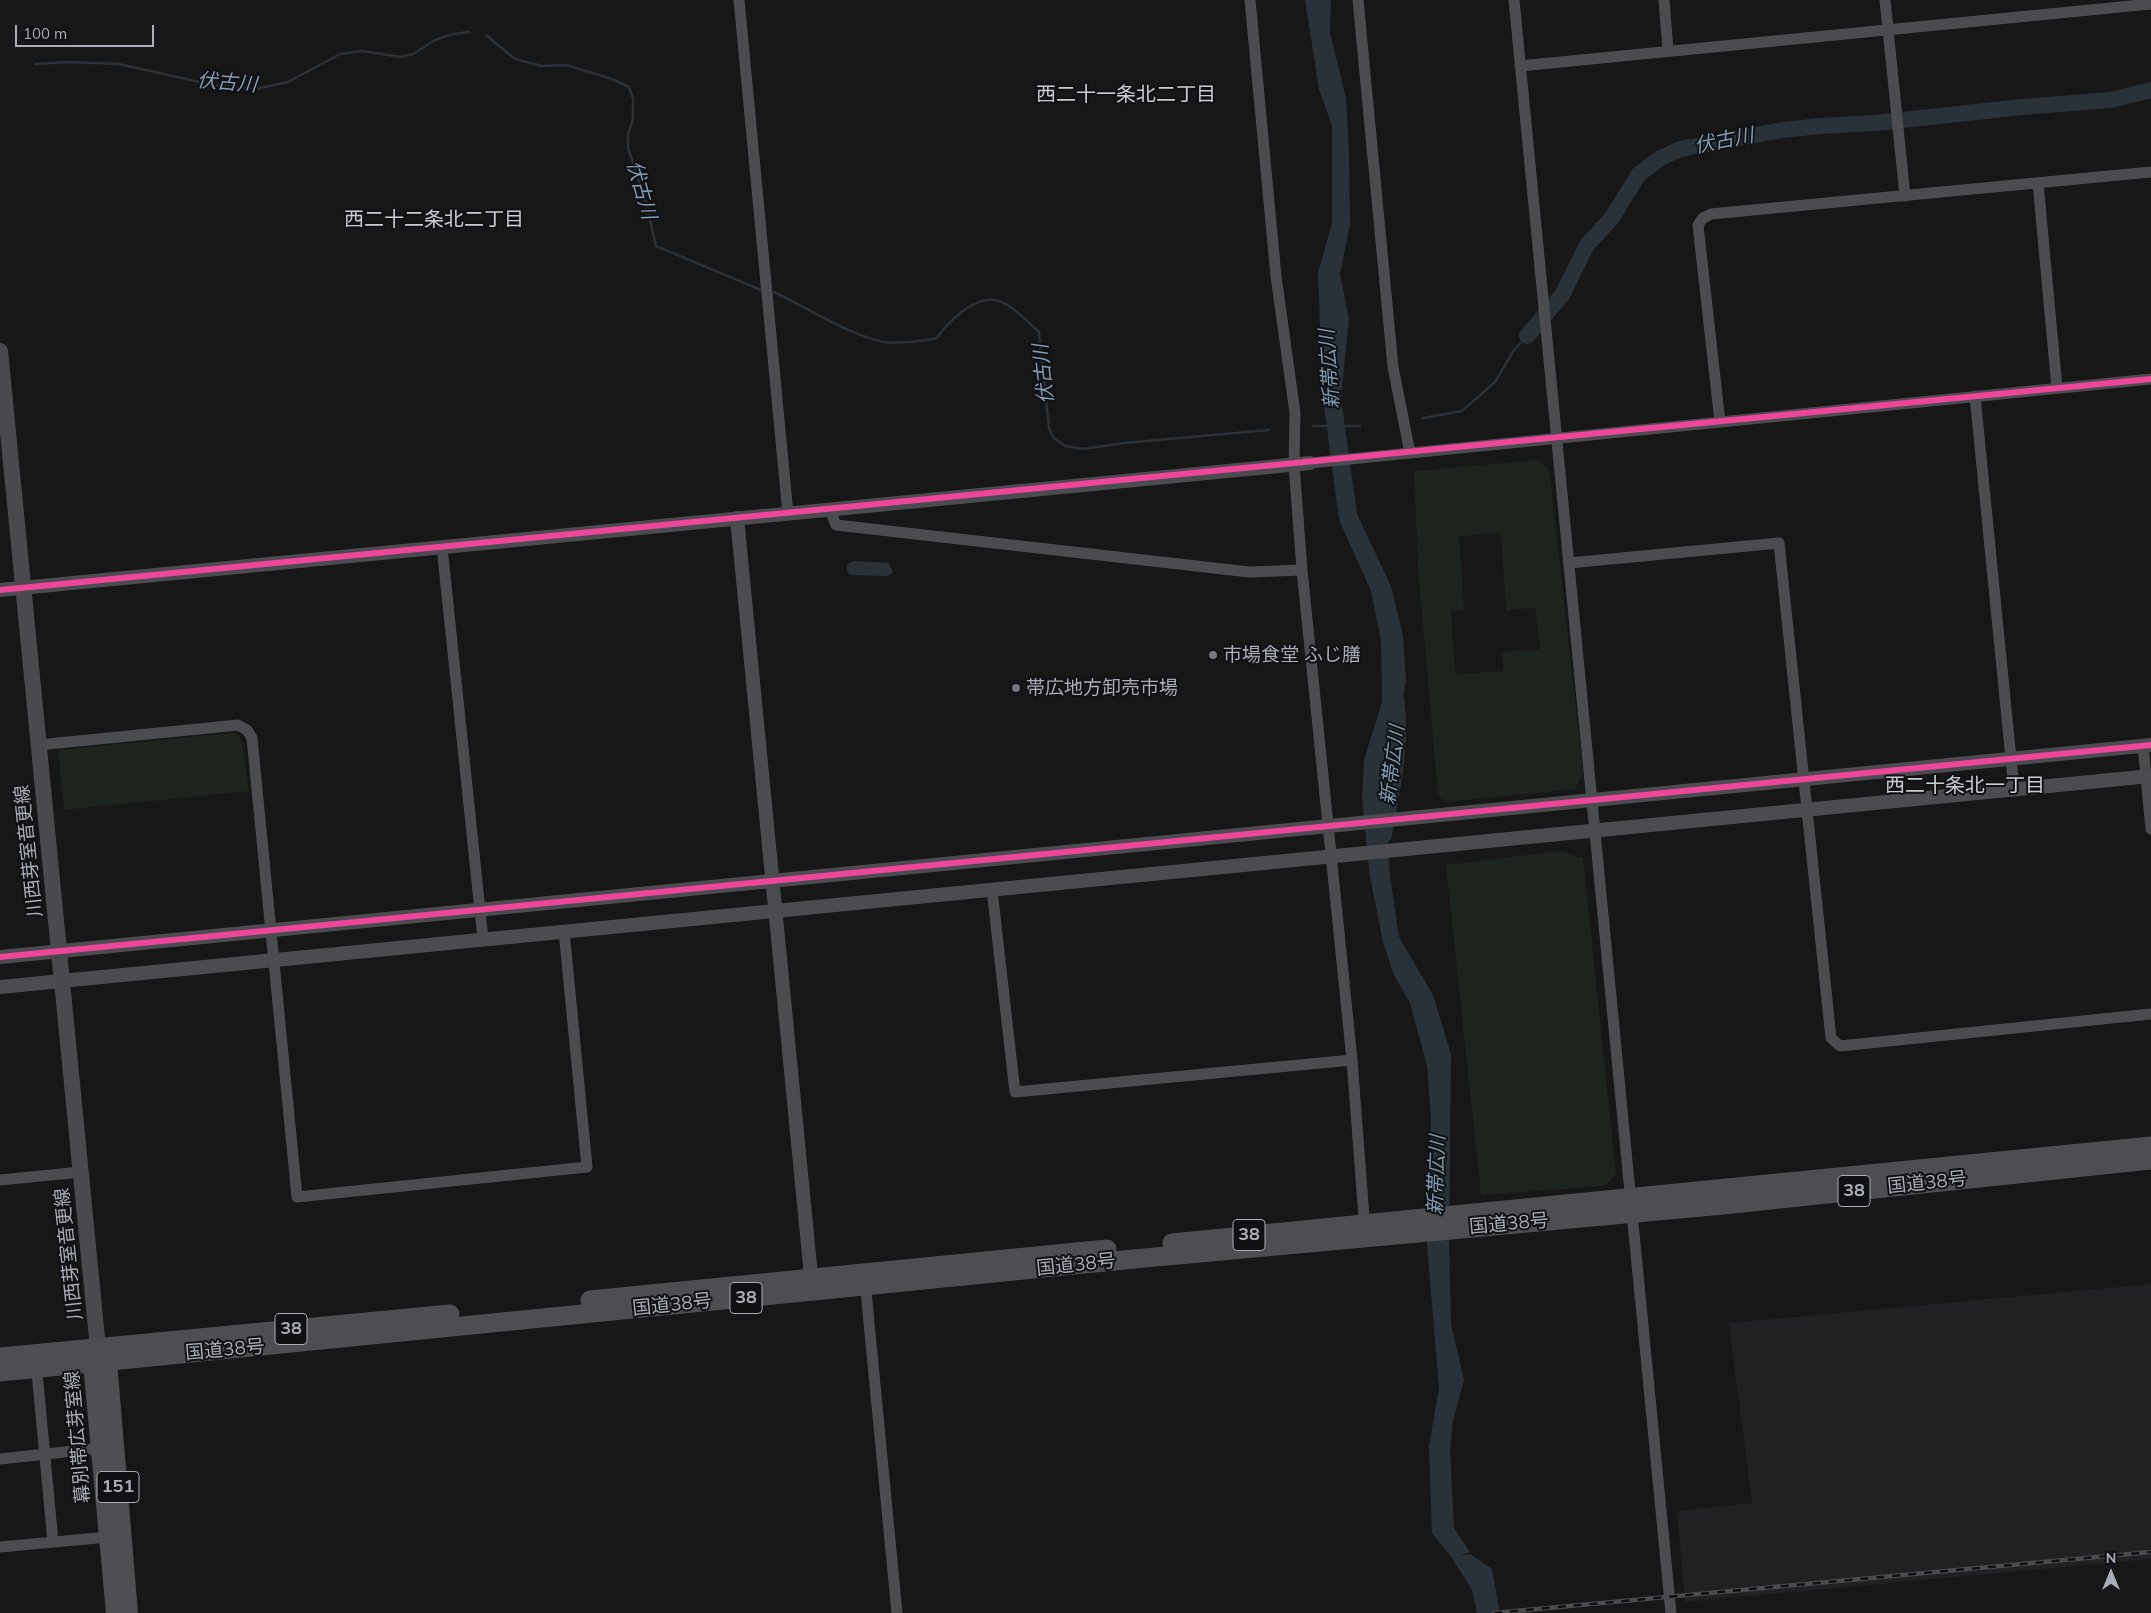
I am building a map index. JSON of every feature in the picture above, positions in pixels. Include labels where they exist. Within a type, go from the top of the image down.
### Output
[{"type":"highway","name":"国道38号","points":[[0,1358],[36,1361],[99,1357],[1631,1205],[2151,1146]]},
{"type":"highway","name":"国道38号","points":[[1631,1205],[1723,1205],[2151,1160]]},
{"type":"highway","name":"国道38号","points":[[0,1372],[36,1361]]},
{"type":"main road","name":"川西芽室音更線","points":[[0,350],[2,402],[23,588],[99,1357]]},
{"type":"main road","name":"幕別帯広芽室線","points":[[99,1357],[101,1448],[115,1613]]},
{"type":"main road","name":"幕別帯広芽室線","points":[[99,1357],[129,1613]]},
{"type":"street","points":[[739,0],[788,514]]},
{"type":"street","points":[[1250,0],[1276,276],[1295,413],[1294,465],[1302,570],[1352,1060],[1374,1230]]},
{"type":"street","points":[[1358,0],[1393,367],[1410,453]]},
{"type":"street","points":[[1514,0],[1671,1613]]},
{"type":"street","points":[[1664,0],[1668,50]]},
{"type":"street","points":[[1885,0],[1904,196]]},
{"type":"street","points":[[1520,66],[1668,50],[1888,30],[2099,4],[2151,4]]},
{"type":"street","points":[[1720,422],[1698,224],[1703,218],[1711,214],[2151,172]]},
{"type":"street","points":[[2038,183],[2057,388]]},
{"type":"street","points":[[0,590],[1294,465],[2151,379]]},
{"type":"street","points":[[1975,396],[2014,789]]},
{"type":"street","points":[[830,510],[836,526],[1249,572],[1302,570]]},
{"type":"street","points":[[737,518],[812,1285]]},
{"type":"street","points":[[1568,562],[1779,543],[1831,1038],[1840,1046],[2151,1014]]},
{"type":"street","points":[[442,547],[482,939]]},
{"type":"street","points":[[38,745],[238,725],[247,730],[252,738],[272,930],[272,959],[296,1197],[587,1167],[564,931]]},
{"type":"street","points":[[0,957],[2147,745],[2151,829]]},
{"type":"street","points":[[0,987],[2149,776]]},
{"type":"street","points":[[992,890],[1015,1092],[1352,1060]]},
{"type":"street","points":[[0,1180],[80,1172]]},
{"type":"street","points":[[865,1280],[897,1613]]},
{"type":"street","points":[[36,1361],[53,1542]]},
{"type":"street","points":[[0,1459],[101,1448]]},
{"type":"street","points":[[0,1547],[108,1537]]},
{"type":"shaded area","points":[[1538,460],[1549,469],[1583,773],[1575,789],[1445,802],[1438,795],[1418,567],[1414,471]],"holes":[[[1501,533],[1506,610],[1535,608],[1540,649],[1502,652],[1503,671],[1455,674],[1451,612],[1464,610],[1459,536]]]},
{"type":"shaded area","points":[[231,733],[238,735],[242,740],[249,791],[64,810],[58,750]]},
{"type":"shaded area","points":[[1559,851],[1583,858],[1616,1175],[1604,1186],[1481,1195],[1446,865]]},
{"type":"shaded area","points":[[2151,1284],[2151,1559],[1685,1602],[1677,1511],[1752,1503],[1729,1323]]},
{"type":"water","points":[[1305,0],[1331,0],[1330,33],[1346,98],[1350,224],[1340,274],[1349,319],[1341,398],[1357,514],[1391,586],[1403,636],[1406,682],[1385,790],[1390,876],[1399,937],[1433,995],[1451,1054],[1449,1246],[1451,1324],[1464,1380],[1453,1420],[1450,1450],[1454,1528],[1470,1552],[1459,1556],[1470,1554],[1492,1569],[1500,1613],[1477,1613],[1472,1590],[1452,1558],[1432,1533],[1429,1446],[1439,1388],[1427,1245],[1431,1118],[1427,1066],[1410,1003],[1394,975],[1383,942],[1370,877],[1362,799],[1364,760],[1382,702],[1381,641],[1371,591],[1339,520],[1323,398],[1318,273],[1332,223],[1332,126],[1319,89]]},
{"type":"water","points":[[853,561],[889,563],[893,572],[888,576],[850,575],[847,571],[847,565]]},
{"type":"waterway","name":"伏古川","points":[[35,64],[68,62],[119,64],[213,85],[256,89],[288,82],[340,54],[362,51],[401,57],[413,54],[435,40],[453,34],[469,32]]},
{"type":"waterway","name":"伏古川","points":[[486,35],[515,59],[542,66],[566,65],[612,79],[629,87],[633,99],[633,119],[628,134],[628,148],[646,203],[656,246],[761,290]]},
{"type":"waterway","name":"伏古川","points":[[1527,336],[1562,295],[1587,245],[1611,219],[1639,174],[1659,159],[1680,149],[1782,130],[2111,100],[2151,90]]},
{"type":"waterway","name":"伏古川","points":[[774,292],[856,333],[888,343],[937,338],[947,325],[969,307],[986,300],[1007,304],[1039,332],[1049,428],[1053,437],[1065,446],[1083,449],[1124,443],[1269,430]]},
{"type":"waterway","name":"伏古川","points":[[1423,418],[1462,411],[1495,382],[1514,350],[1527,336]]},
{"type":"waterway","name":"伏古川","points":[[1313,426],[1329,426]]},
{"type":"waterway","name":"伏古川","points":[[1342,426],[1360,426]]},
{"type":"waterway","name":"新帯広川","points":[[1384,835],[1398,746],[1395,693]]},
{"type":"railway","points":[[1494,1613],[2151,1552]]},
{"type":"cycle path","points":[[0,590],[2151,379]]},
{"type":"cycle path","points":[[0,957],[2151,745]]},
{"type":"place","name":"市場食堂 ふじ膳","points":[[1213,655]]},
{"type":"place","name":"帯広地方卸売市場","points":[[1016,688]]},
{"type":"district","name":"西二十一条北二丁目","points":[[1126,95]]},
{"type":"district","name":"西二十二条北二丁目","points":[[434,220]]},
{"type":"district","name":"西二十条北一丁目","points":[[1965,786]]}]
